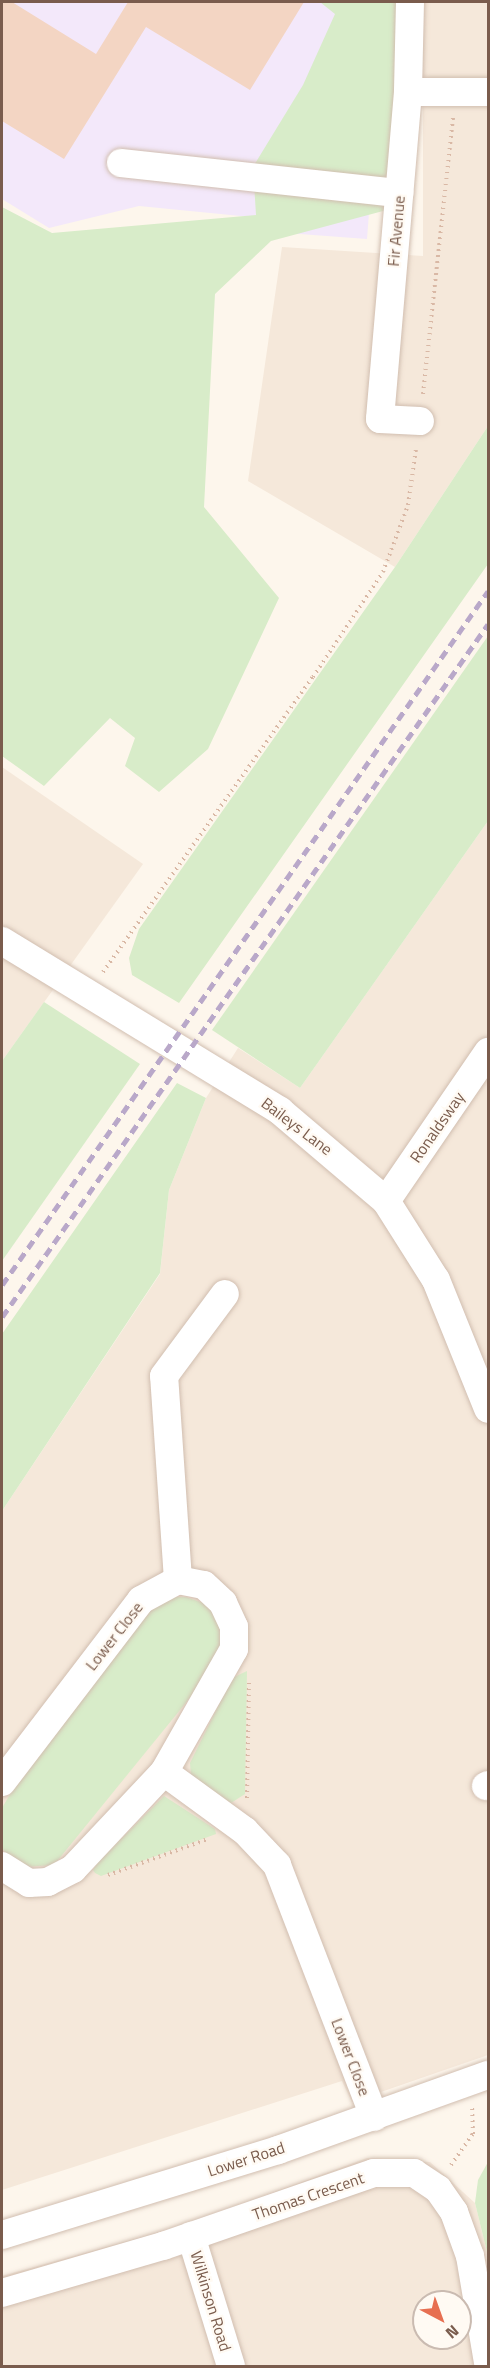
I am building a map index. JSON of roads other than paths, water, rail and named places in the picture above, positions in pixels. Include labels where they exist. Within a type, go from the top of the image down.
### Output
[{"type":"street","name":"Fir Avenue","points":[[410,2],[408,92],[380,419],[420,421]]},
{"type":"street","points":[[408,92],[489,92]]},
{"type":"street","points":[[121,163],[399,193]]},
{"type":"street","name":"Baileys Lane","points":[[2,941],[280,1111],[386,1201],[435,1281],[489,1409]]},
{"type":"street","name":"Ronaldsway","points":[[386,1201],[489,1052]]},
{"type":"street","points":[[2,1866],[29,1883],[48,1882],[73,1869],[164,1772],[234,1648],[234,1627],[222,1603],[204,1585],[178,1580],[164,1376],[225,1294]]},
{"type":"street","name":"Lower Close","points":[[2,1782],[141,1600],[178,1580]]},
{"type":"street","name":"Lower Close","points":[[164,1772],[245,1831],[277,1865],[374,2117]]},
{"type":"street","name":"Lower Road","points":[[2,2235],[374,2117],[478,2079]]},
{"type":"street","name":"Thomas Crescent","points":[[2,2293],[192,2236],[374,2174],[414,2173],[431,2184],[454,2212],[470,2256],[489,2362]]},
{"type":"street","name":"Wilkinson Road","points":[[192,2236],[231,2367]]},
{"type":"railway","points":[[2,1285],[488,591]]},
{"type":"railway","points":[[2,1317],[488,624]]}]
